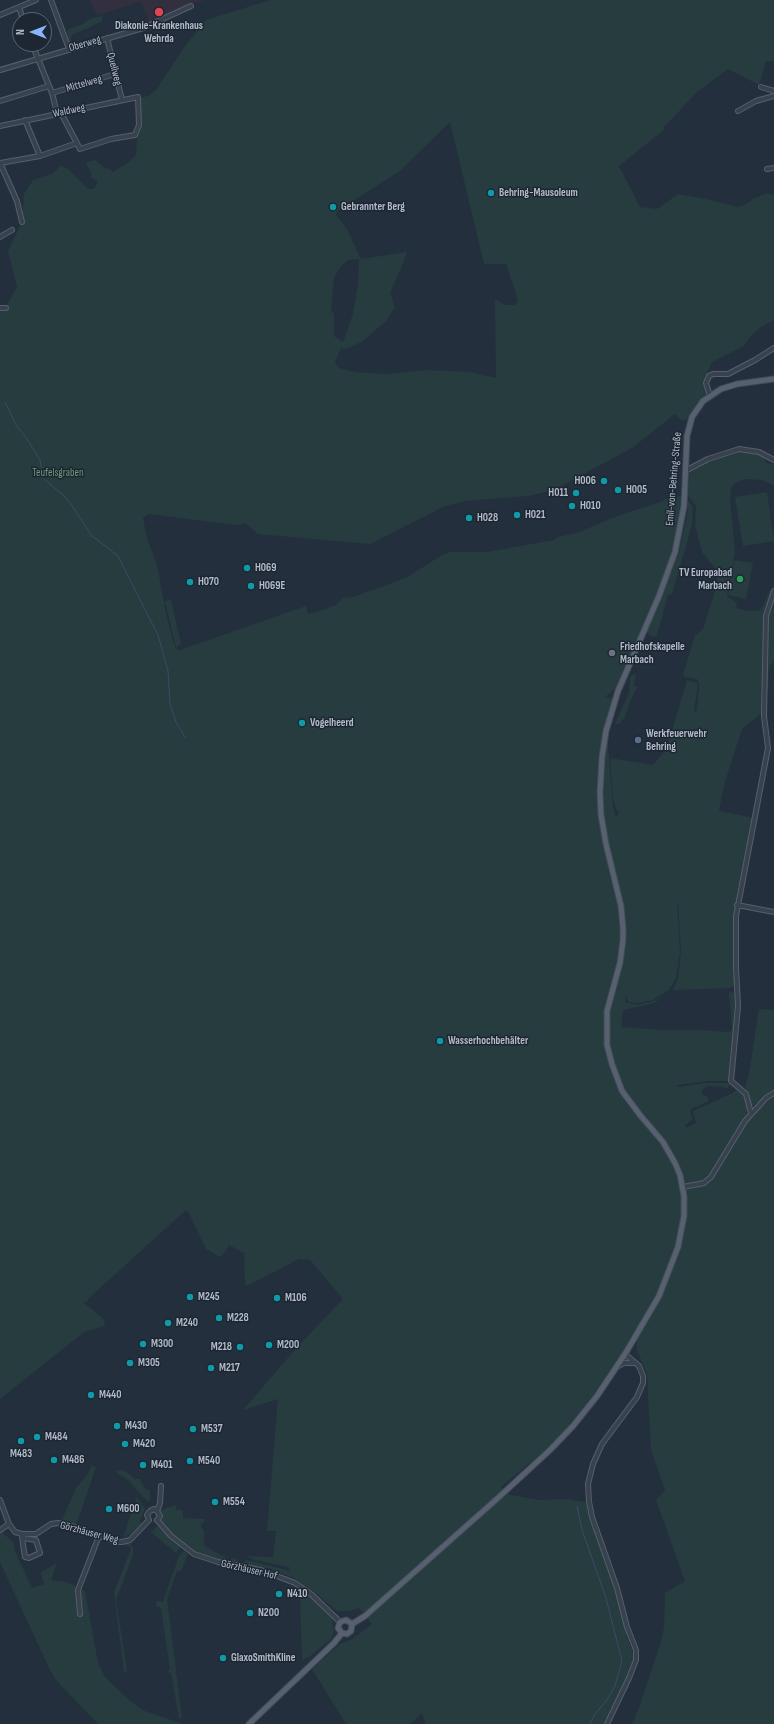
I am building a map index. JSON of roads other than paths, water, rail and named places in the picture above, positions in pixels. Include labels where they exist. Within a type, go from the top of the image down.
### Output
[{"type":"main road","name":"Emil-von-Behring-Straße","points":[[352,1624],[371,1611],[550,1450],[597,1396],[625,1354],[658,1296],[678,1247],[684,1216],[682,1187],[675,1163],[663,1142],[622,1091],[612,1064],[606,1037],[608,1006],[620,963],[623,928],[621,906],[606,844],[601,815],[600,793],[602,757],[611,711],[675,552],[684,506],[687,436],[690,423],[697,408],[710,396],[727,386],[774,379]]},
{"type":"main road","points":[[346,1620],[352,1624],[352,1629],[349,1633],[342,1633],[338,1628],[340,1622],[346,1620]]},
{"type":"main road","points":[[249,1724],[334,1643],[342,1633]]},
{"type":"street","points":[[0,15],[36,0]]},
{"type":"street","points":[[51,0],[68,49]]},
{"type":"street","name":"Oberweg","points":[[0,70],[147,26],[191,6]]},
{"type":"street","points":[[19,7],[21,12]]},
{"type":"street","name":"Quellweg","points":[[107,38],[122,100]]},
{"type":"street","points":[[22,222],[17,201],[0,163],[40,156],[77,143],[59,113],[35,52]]},
{"type":"street","name":"Mittelweg","points":[[52,93],[115,74]]},
{"type":"street","name":"Mittelweg","points":[[0,101],[49,86]]},
{"type":"street","points":[[761,87],[774,91]]},
{"type":"street","points":[[738,111],[756,101],[774,96]]},
{"type":"street","name":"Waldweg","points":[[0,126],[138,97],[139,125],[135,135],[111,139],[80,148],[77,143]]},
{"type":"street","points":[[25,120],[40,156]]},
{"type":"street","points":[[767,169],[774,168]]},
{"type":"street","points":[[0,238],[12,230]]},
{"type":"street","points":[[0,308],[6,308]]},
{"type":"street","points":[[710,396],[706,383],[709,376],[713,374],[728,374],[774,348]]},
{"type":"street","points":[[685,471],[708,458],[740,449],[760,452],[774,460]]},
{"type":"street","points":[[751,1113],[746,1094],[731,1081],[738,1006],[735,948],[738,905],[756,818],[768,748],[764,716],[766,616],[774,591]]},
{"type":"street","points":[[738,905],[774,912]]},
{"type":"street","points":[[682,1187],[704,1183],[711,1177],[751,1113],[774,1093]]},
{"type":"street","points":[[607,1724],[629,1678],[636,1660],[636,1650],[627,1627],[617,1588],[592,1517],[588,1484],[592,1464],[602,1444],[642,1388],[643,1376],[641,1369],[625,1354]]},
{"type":"street","points":[[616,1367],[624,1363],[636,1363]]},
{"type":"street","points":[[157,1511],[154,1509],[147,1515],[149,1520],[152,1522],[157,1520],[160,1516],[157,1511],[160,1503],[160,1486]]},
{"type":"street","points":[[0,1500],[9,1524],[16,1532],[36,1540],[40,1553],[29,1558],[25,1557],[23,1536]]},
{"type":"street","name":"Görzhäuser Weg","points":[[23,1536],[36,1534],[51,1524],[58,1524],[69,1525],[116,1542],[130,1540],[149,1520]]},
{"type":"street","name":"Görzhäuser Hof","points":[[157,1520],[175,1540],[194,1554],[218,1562],[261,1570],[295,1583],[311,1594],[340,1622]]},
{"type":"street","points":[[0,1530],[9,1524]]},
{"type":"street","points":[[80,1614],[78,1590],[99,1536]]},
{"type":"waterway","name":"Teufelsgraben","points":[[5,402],[16,425],[40,460],[43,478]]},
{"type":"waterway","name":"Teufelsgraben","points":[[45,480],[71,504],[91,535],[118,556],[158,635],[168,671],[170,704],[176,722],[185,737]]},
{"type":"waterway","points":[[577,1506],[582,1530],[606,1598],[622,1661],[615,1686],[607,1700],[595,1714],[590,1724]]},
{"type":"place","name":"Diakonie-Krankenhaus Wehrda","points":[[159,12]]},
{"type":"place","name":"Behring-Mausoleum","points":[[491,193]]},
{"type":"place","name":"Gebrannter Berg","points":[[333,207]]},
{"type":"place","name":"H006","points":[[604,481]]},
{"type":"place","name":"H005","points":[[618,490]]},
{"type":"place","name":"H011","points":[[576,493]]},
{"type":"place","name":"H010","points":[[572,506]]},
{"type":"place","name":"H021","points":[[517,515]]},
{"type":"place","name":"H028","points":[[469,518]]},
{"type":"place","name":"H069","points":[[247,568]]},
{"type":"place","name":"TV Europabad Marbach","points":[[740,579]]},
{"type":"place","name":"H070","points":[[190,582]]},
{"type":"place","name":"H069E","points":[[251,586]]},
{"type":"place","name":"Friedhofskapelle Marbach","points":[[612,653]]},
{"type":"place","name":"Vogelheerd","points":[[302,723]]},
{"type":"place","name":"Werkfeuerwehr Behring","points":[[638,740]]},
{"type":"place","name":"Wasserhochbehälter","points":[[440,1041]]},
{"type":"place","name":"M245","points":[[190,1297]]},
{"type":"place","name":"M106","points":[[277,1298]]},
{"type":"place","name":"M228","points":[[219,1318]]},
{"type":"place","name":"M240","points":[[168,1323]]},
{"type":"place","name":"M300","points":[[143,1344]]},
{"type":"place","name":"M200","points":[[269,1345]]},
{"type":"place","name":"M218","points":[[240,1347]]},
{"type":"place","name":"M305","points":[[130,1363]]},
{"type":"place","name":"M217","points":[[211,1368]]},
{"type":"place","name":"M440","points":[[91,1395]]},
{"type":"place","name":"M430","points":[[117,1426]]},
{"type":"place","name":"M537","points":[[193,1429]]},
{"type":"place","name":"M484","points":[[37,1437]]},
{"type":"place","name":"M483","points":[[21,1441]]},
{"type":"place","name":"M420","points":[[125,1444]]},
{"type":"place","name":"M486","points":[[54,1460]]},
{"type":"place","name":"M540","points":[[190,1461]]},
{"type":"place","name":"M401","points":[[143,1465]]},
{"type":"place","name":"M554","points":[[215,1502]]},
{"type":"place","name":"M600","points":[[109,1509]]},
{"type":"place","name":"N410","points":[[279,1594]]},
{"type":"place","name":"N200","points":[[250,1613]]},
{"type":"place","name":"GlaxoSmithKline","points":[[223,1658]]}]
